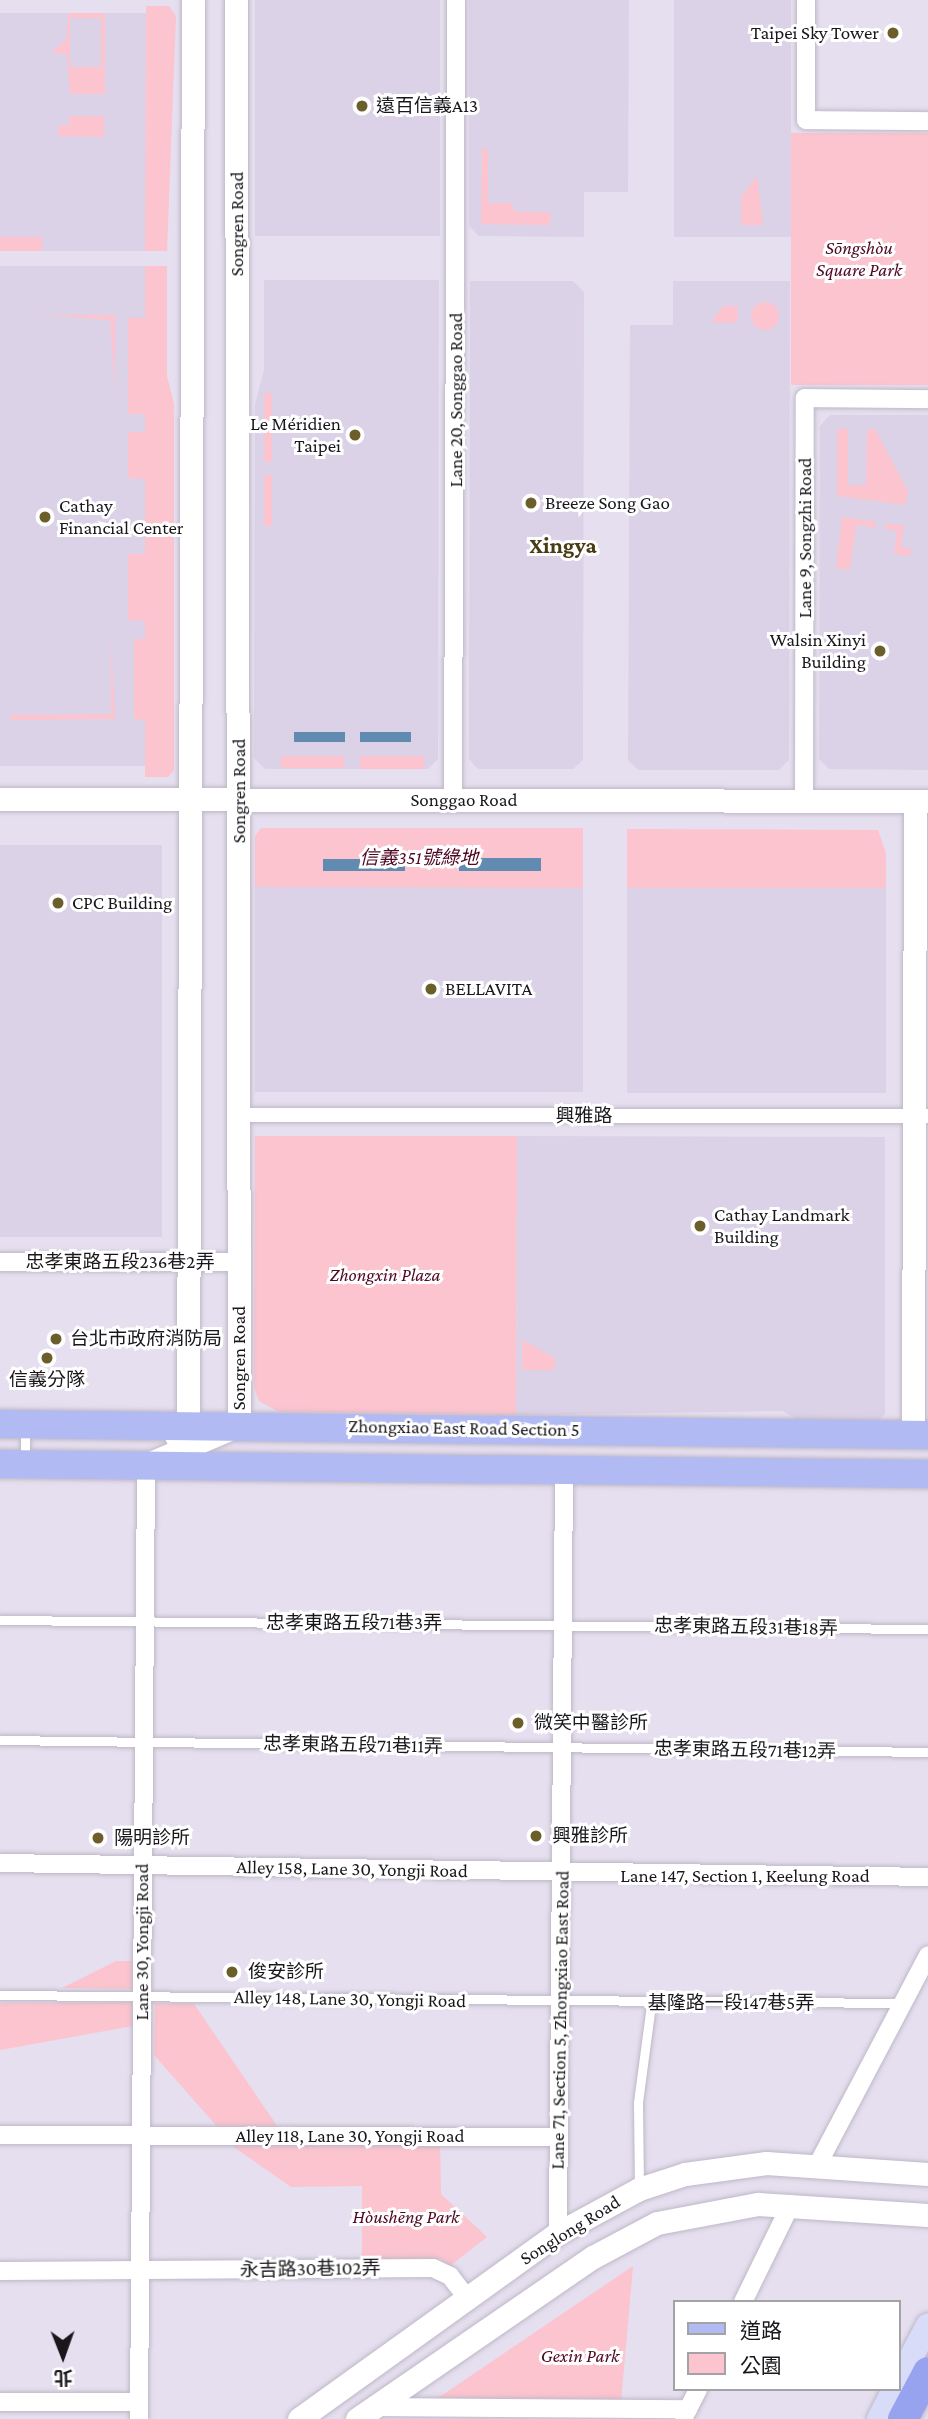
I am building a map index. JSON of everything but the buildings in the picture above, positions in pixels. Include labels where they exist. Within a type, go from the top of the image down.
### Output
[{"type":"highway","points":[[903,2419],[928,2372]]},
{"type":"main road","name":"Zhongxiao East Road Section 5","points":[[13,1424],[921,1435]]},
{"type":"main road","points":[[12,1464],[928,1474]]},
{"type":"main road","points":[[900,2378],[928,2325]]},
{"type":"main road","points":[[879,2419],[893,2391]]},
{"type":"street","points":[[146,1465],[188,1425],[193,0]]},
{"type":"street","name":"Songren Road","points":[[146,1465],[239,1425],[236,0]]},
{"type":"street","name":"Lane 20, Songgao Road","points":[[453,800],[456,0]]},
{"type":"street","points":[[806,0],[806,121],[928,121]]},
{"type":"street","name":"Lane 9, Songzhi Road","points":[[804,800],[805,398],[928,399]]},
{"type":"street","name":"Songgao Road","points":[[0,799],[921,801]]},
{"type":"street","points":[[921,801],[921,1435]]},
{"type":"street","name":"興雅路","points":[[239,1115],[921,1116]]},
{"type":"street","name":"忠孝東路五段236巷2弄","points":[[0,1262],[239,1262]]},
{"type":"street","name":"Lane 30, Yongji Road","points":[[139,2411],[146,1465]]},
{"type":"street","name":"Lane 71, Section 5, Zhongxiao East Road","points":[[558,2233],[564,1470]]},
{"type":"street","name":"Alley 158, Lane 30, Yongji Road","points":[[0,1864],[561,1874]]},
{"type":"street","name":"Lane 147, Section 1, Keelung Road","points":[[561,1874],[928,1877]]},
{"type":"street","points":[[818,2164],[928,1955]]},
{"type":"street","name":"Alley 118, Lane 30, Yongji Road","points":[[0,2136],[558,2137]]},
{"type":"street","name":"Songlong Road","points":[[299,2419],[558,2233],[639,2189],[725,2166],[818,2164],[928,2174]]},
{"type":"street","points":[[744,2300],[791,2204]]},
{"type":"street","name":"Songlong Road","points":[[365,2413],[625,2238],[684,2213],[791,2204],[928,2215]]},
{"type":"street","name":"永吉路30巷102弄","points":[[0,2271],[433,2268],[450,2276],[468,2299]]},
{"type":"street","points":[[365,2413],[686,2414],[697,2391]]},
{"type":"street","points":[[0,2402],[139,2411]]},
{"type":"lane","points":[[12,1464],[13,1424]]},
{"type":"lane","name":"忠孝東路五段71巷3弄","points":[[0,1619],[563,1624]]},
{"type":"lane","name":"忠孝東路五段31巷18弄","points":[[563,1624],[928,1629]]},
{"type":"lane","name":"忠孝東路五段71巷11弄","points":[[0,1740],[562,1748]]},
{"type":"lane","name":"忠孝東路五段71巷12弄","points":[[562,1748],[928,1752]]},
{"type":"lane","name":"Alley 148, Lane 30, Yongji Road","points":[[0,1996],[559,2002]]},
{"type":"lane","name":"基隆路一段147巷5弄","points":[[559,2002],[902,2003]]},
{"type":"lane","points":[[639,2189],[638,2102],[651,2004]]},
{"type":"shaded area","name":"遠百信義A13","points":[[255,0],[440,0],[440,236],[255,236]]},
{"type":"shaded area","points":[[469,0],[629,0],[628,192],[584,192],[584,237],[479,236],[469,226]]},
{"type":"shaded area","points":[[674,0],[791,0],[791,237],[674,237]]},
{"type":"shaded area","points":[[0,13],[146,13],[146,251],[0,251]]},
{"type":"shaded area","points":[[0,266],[145,266],[145,766],[0,766]]},
{"type":"shaded area","points":[[264,280],[439,280],[438,759],[428,769],[265,769],[254,758],[255,404],[264,370]]},
{"type":"shaded area","name":"Breeze Song Gao","points":[[470,281],[573,281],[584,292],[583,760],[573,769],[478,769],[469,759]]},
{"type":"shaded area","points":[[673,281],[790,281],[789,760],[779,770],[638,770],[628,760],[630,325],[673,325]]},
{"type":"shaded area","points":[[830,415],[928,415],[928,770],[829,769],[819,759],[820,426]]},
{"type":"shaded area","points":[[0,845],[162,845],[162,1237],[0,1237]]},
{"type":"shaded area","name":"BELLAVITA","points":[[255,887],[583,887],[583,1092],[255,1092]]},
{"type":"shaded area","points":[[627,888],[886,888],[886,1093],[627,1093]]},
{"type":"shaded area","name":"Cathay Landmark Building","points":[[517,1136],[885,1137],[885,1414],[879,1420],[797,1420],[783,1411],[516,1415]]},
{"type":"green space","points":[[146,6],[169,6],[176,16],[167,251],[145,251]]},
{"type":"green space","points":[[68,13],[105,13],[105,94],[70,94],[67,54],[52,53],[67,38]],"holes":[[[70,18],[101,18],[101,67],[70,67]]]},
{"type":"green space","points":[[69,116],[104,116],[104,137],[58,136],[58,126],[69,125]]},
{"type":"green space","name":"Sōngshòu Square Park","points":[[791,133],[928,133],[928,385],[791,385]]},
{"type":"green space","points":[[482,149],[488,149],[488,203],[510,203],[516,212],[550,212],[550,225],[481,224]]},
{"type":"green space","points":[[757,176],[763,225],[741,225],[741,197]]},
{"type":"green space","points":[[0,237],[42,237],[42,251],[0,251]]},
{"type":"green space","points":[[145,266],[167,266],[167,376],[174,404],[174,770],[168,777],[145,777],[145,720],[134,719],[134,639],[145,639],[145,621],[128,620],[128,554],[145,554],[145,479],[128,478],[128,432],[145,432],[145,414],[128,414],[128,318],[145,318]]},
{"type":"green space","points":[[765,302],[775,306],[779,316],[775,326],[765,330],[755,326],[751,316],[755,306]]},
{"type":"green space","points":[[723,306],[738,306],[737,323],[711,322]]},
{"type":"green space","points":[[42,315],[115,315],[115,393],[110,320]]},
{"type":"green space","points":[[264,393],[272,393],[272,462],[264,462]]},
{"type":"green space","points":[[837,429],[848,429],[848,485],[866,485],[867,429],[875,429],[908,491],[905,505],[837,496]]},
{"type":"green space","points":[[264,475],[272,475],[272,526],[264,526]]},
{"type":"green space","points":[[842,517],[876,522],[876,528],[856,525],[850,569],[836,569]]},
{"type":"green space","points":[[886,523],[904,525],[901,547],[911,549],[910,556],[894,554],[897,531],[885,529]]},
{"type":"green space","points":[[111,639],[115,719],[11,720],[10,715],[111,714]]},
{"type":"green space","points":[[281,756],[344,756],[344,768],[281,768]]},
{"type":"green space","points":[[360,756],[424,756],[424,769],[360,769]]},
{"type":"green space","name":"信義351號綠地","points":[[261,828],[583,828],[583,888],[255,887],[255,836]]},
{"type":"green space","points":[[627,829],[878,830],[886,853],[886,888],[627,888]]},
{"type":"green space","name":"Zhongxin Plaza","points":[[255,1136],[517,1136],[516,1415],[279,1412],[259,1401],[254,1387]]},
{"type":"green space","points":[[522,1340],[555,1358],[555,1370],[522,1370]]},
{"type":"green space","points":[[116,1961],[134,1961],[134,1989],[62,1988]]},
{"type":"green space","points":[[134,2002],[133,2026],[0,2050],[0,2003]]},
{"type":"green space","points":[[155,2003],[194,2004],[280,2130],[220,2130],[154,2055]]},
{"type":"green space","name":"Hòushēng Park","points":[[225,2141],[440,2143],[441,2194],[487,2237],[450,2266],[440,2259],[362,2259],[362,2186],[291,2187]]},
{"type":"green space","name":"Gexin Park","points":[[633,2266],[621,2402],[432,2402]]},
{"type":"water","points":[[294,732],[345,732],[345,742],[294,742]]},
{"type":"water","points":[[360,732],[411,732],[411,742],[360,742]]},
{"type":"water","points":[[459,858],[541,858],[541,871],[459,871]]},
{"type":"water","points":[[323,859],[405,859],[405,871],[323,871]]},
{"type":"place","name":"Taipei Sky Tower","points":[[893,33]]},
{"type":"place","name":"遠百信義A13","points":[[362,106]]},
{"type":"place","name":"Le Méridien Taipei","points":[[355,435]]},
{"type":"place","name":"Breeze Song Gao","points":[[531,503]]},
{"type":"place","name":"Cathay Financial Center","points":[[45,517]]},
{"type":"place","name":"Walsin Xinyi Building","points":[[880,651]]},
{"type":"place","name":"CPC Building","points":[[58,903]]},
{"type":"place","name":"BELLAVITA","points":[[431,989]]},
{"type":"place","name":"Cathay Landmark Building","points":[[700,1226]]},
{"type":"place","name":"台北市政府消防局","points":[[56,1339]]},
{"type":"place","name":"信義分隊","points":[[47,1358]]},
{"type":"place","name":"微笑中醫診所","points":[[518,1723]]},
{"type":"place","name":"興雅診所","points":[[536,1836]]},
{"type":"place","name":"陽明診所","points":[[98,1838]]},
{"type":"place","name":"俊安診所","points":[[232,1972]]},
{"type":"district","name":"Xingya","points":[[563,545]]}]
